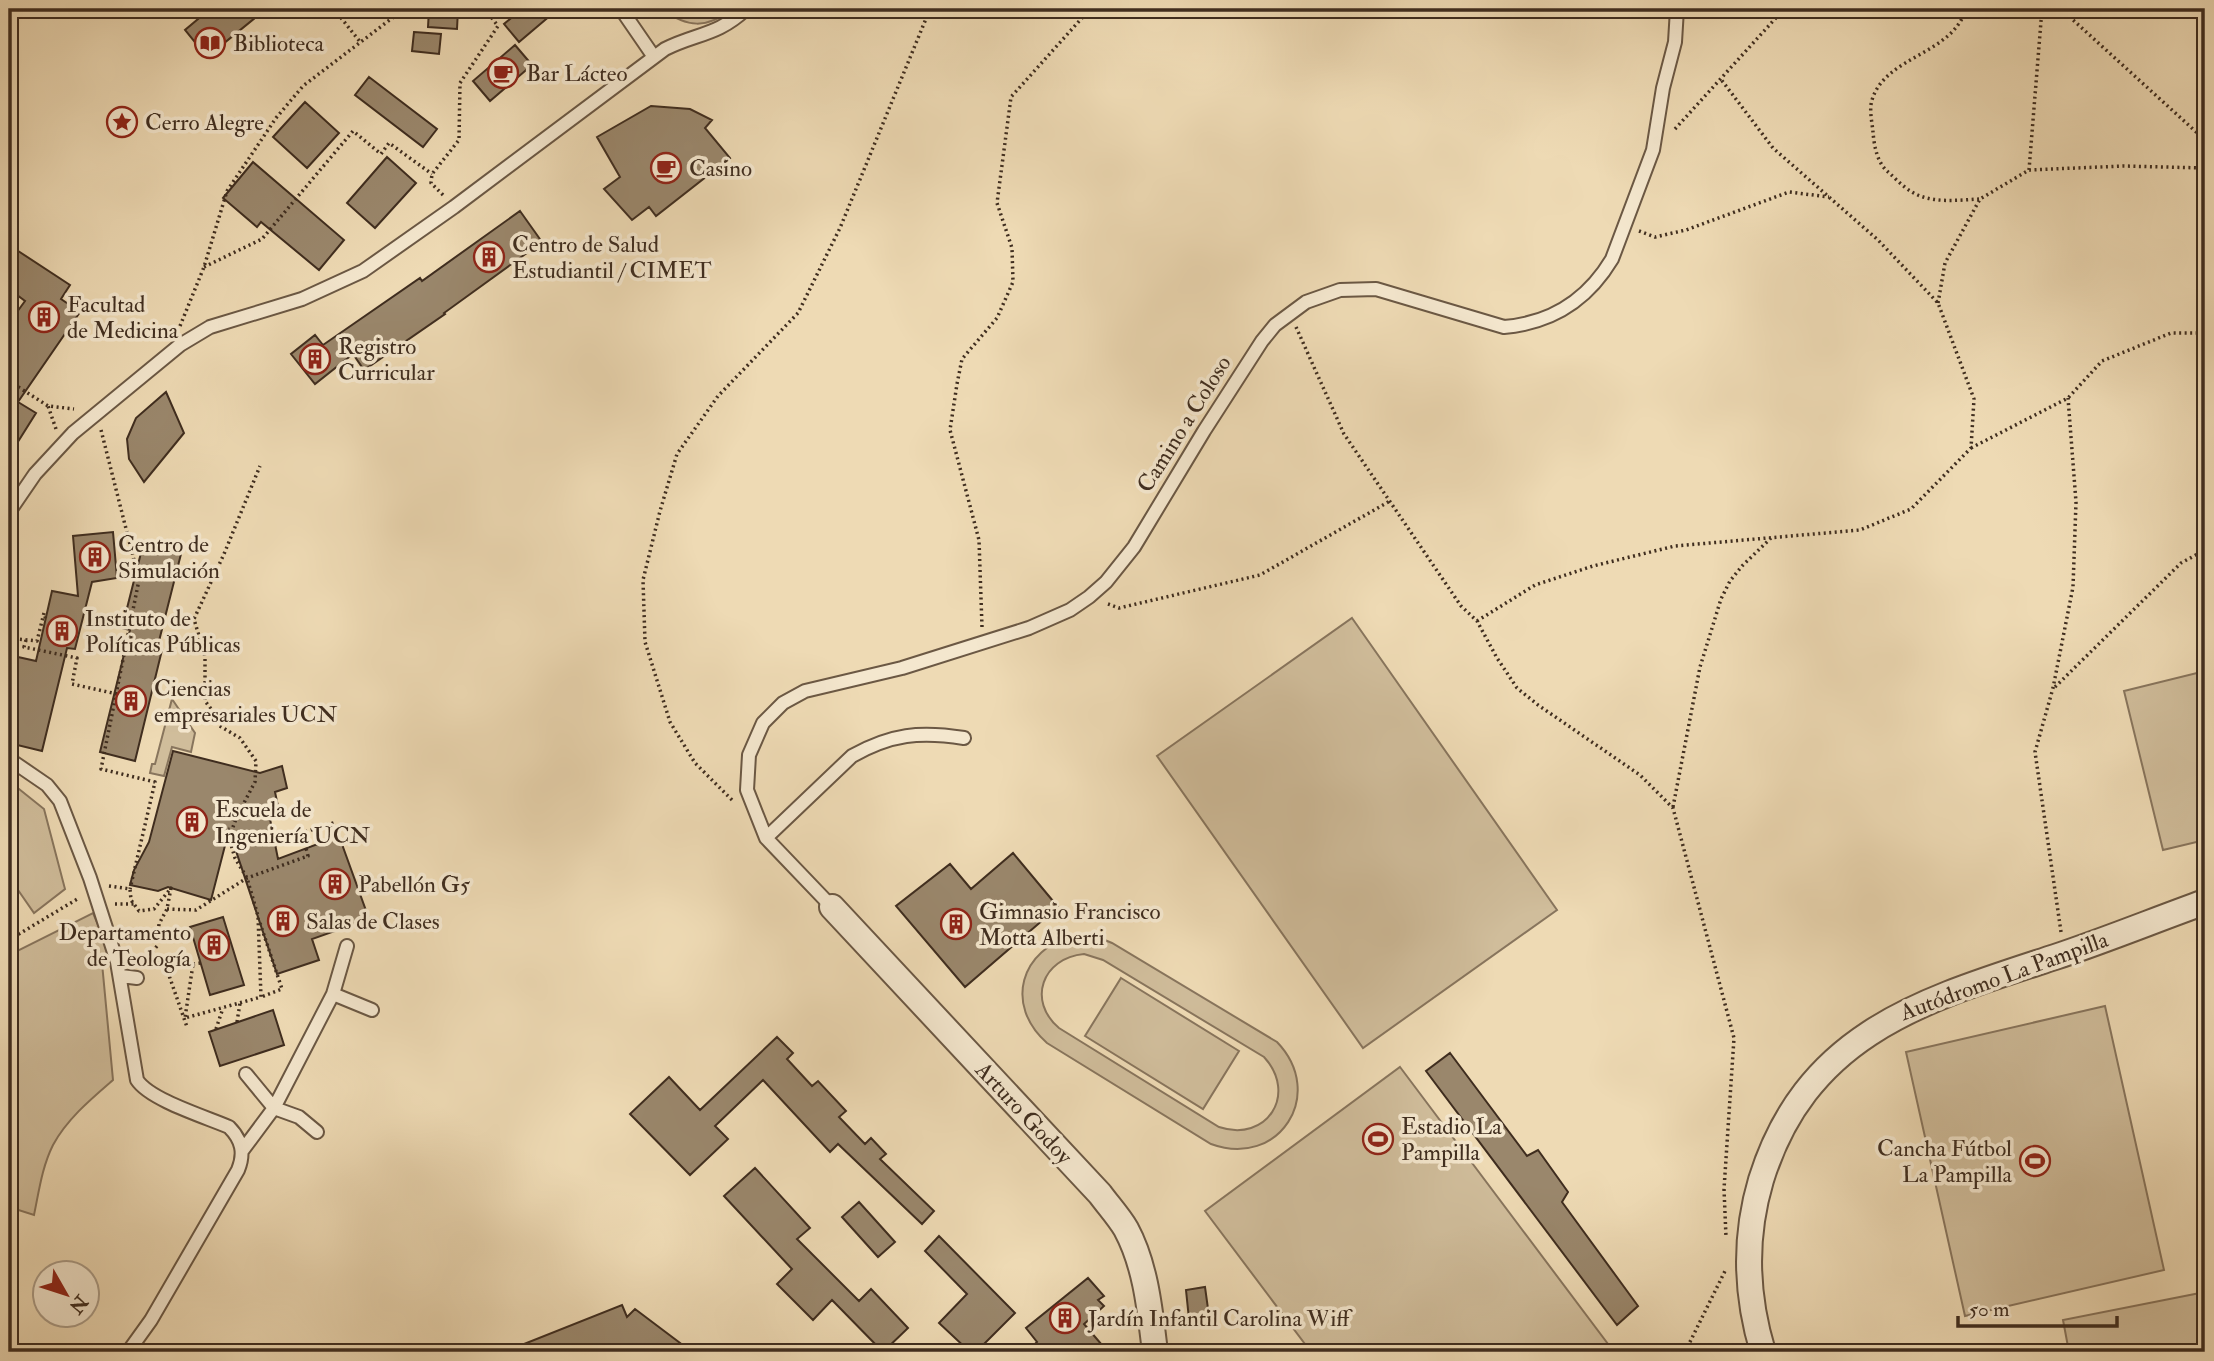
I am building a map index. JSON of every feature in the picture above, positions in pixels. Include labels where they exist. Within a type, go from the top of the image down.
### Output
[{"type":"street","name":"Autódromo La Pampilla","points":[[1763,1352],[1752,1307],[1749,1279],[1751,1223],[1757,1195],[1776,1141],[1805,1093],[1844,1052],[1890,1019],[1949,992],[2065,954],[2205,902]]},
{"type":"street","name":"Arturo Godoy","points":[[832,907],[1100,1194],[1126,1229],[1140,1267],[1148,1300],[1155,1352]]},
{"type":"lane","points":[[621,9],[654,57]]},
{"type":"lane","points":[[9,512],[49,456],[98,411],[187,340],[210,327],[302,299],[363,271],[454,207],[654,57],[678,43],[715,31],[746,9]]},
{"type":"lane","name":"Camino a Coloso","points":[[832,907],[766,838],[747,790],[747,766],[752,743],[771,713],[793,696],[806,691],[902,668],[983,643],[1050,620],[1089,597],[1106,582],[1134,547],[1262,341],[1290,312],[1306,302],[1340,290],[1377,289],[1504,327],[1535,322],[1564,310],[1592,288],[1612,259],[1653,150],[1663,88],[1675,42],[1677,9]]},
{"type":"lane","points":[[766,838],[852,756],[868,747],[919,733],[964,738]]},
{"type":"lane","points":[[9,759],[47,785],[60,801],[90,878],[121,976],[134,1073],[141,1086],[153,1095],[229,1127],[240,1142],[242,1151],[238,1170],[151,1320],[128,1352]]},
{"type":"lane","points":[[242,1151],[274,1108],[333,994],[347,946]]},
{"type":"lane","points":[[121,976],[137,978]]},
{"type":"lane","points":[[333,994],[372,1010]]},
{"type":"lane","points":[[246,1074],[274,1108],[299,1117],[317,1132]]},
{"type":"path","points":[[334,9],[361,43]]},
{"type":"path","points":[[167,356],[204,267],[228,191],[276,118],[303,86],[404,9]]},
{"type":"path","points":[[454,207],[431,183],[432,174],[459,140],[460,83],[498,26],[485,9]]},
{"type":"path","points":[[733,800],[695,762],[670,722],[645,642],[643,580],[660,510],[677,454],[718,396],[799,313],[840,228],[930,9]]},
{"type":"path","points":[[983,643],[979,540],[950,430],[957,384],[962,359],[997,318],[1013,282],[1012,248],[997,203],[1011,97],[1090,9]]},
{"type":"path","points":[[1653,150],[1682,122],[1784,9]]},
{"type":"path","points":[[1966,9],[1964,19],[1946,40],[1886,77],[1872,100],[1871,118],[1875,146],[1883,167],[1913,193],[1944,201],[1980,199],[2029,170],[2123,166],[2205,168]]},
{"type":"path","points":[[2029,170],[2042,9]]},
{"type":"path","points":[[2061,9],[2205,140]]},
{"type":"path","points":[[1720,78],[1773,148],[1878,240],[1938,303],[1974,399],[1971,448]]},
{"type":"path","points":[[204,267],[262,239],[353,131],[380,154],[389,143],[432,174]]},
{"type":"path","points":[[1624,225],[1654,237],[1686,230],[1789,191],[1829,197]]},
{"type":"path","points":[[1938,303],[1945,263],[1980,199]]},
{"type":"path","points":[[1290,312],[1344,434],[1461,606],[1477,621],[1517,688],[1640,775],[1673,808]]},
{"type":"path","points":[[1477,621],[1535,585],[1593,566],[1675,546],[1860,530],[1911,509],[1971,448],[2068,398],[2102,361],[2171,333],[2205,333]]},
{"type":"path","points":[[9,381],[48,405]]},
{"type":"path","points":[[2065,954],[2035,752],[2053,688],[2073,587],[2076,502],[2068,398]]},
{"type":"path","points":[[98,411],[103,441],[139,580],[101,769],[155,782],[130,889],[139,911],[154,909],[171,888],[167,909],[159,924],[157,946],[146,959],[201,963]]},
{"type":"path","points":[[185,1018],[282,989],[247,878],[235,858],[229,838],[255,782],[256,761],[240,738],[218,725],[205,701],[205,657],[194,619],[260,466]]},
{"type":"path","points":[[1089,597],[1119,607],[1260,575],[1390,501]]},
{"type":"path","points":[[1726,1241],[1724,1189],[1734,1038],[1673,808],[1700,667],[1721,599],[1730,580],[1773,537]]},
{"type":"path","points":[[2053,688],[2181,563],[2205,550]]},
{"type":"path","points":[[9,638],[37,641],[44,613],[46,620]]},
{"type":"path","points":[[26,640],[24,647],[77,657],[72,684],[117,694]]},
{"type":"path","points":[[167,909],[196,910],[247,878],[308,856],[302,833],[336,822]]},
{"type":"path","points":[[104,887],[130,889]]},
{"type":"path","points":[[9,940],[81,897]]},
{"type":"path","points":[[107,903],[134,904]]},
{"type":"path","points":[[258,916],[261,997]]},
{"type":"path","points":[[164,961],[187,1027]]},
{"type":"path","points":[[185,1018],[193,964]]},
{"type":"path","points":[[237,1022],[240,1003]]},
{"type":"path","points":[[216,1030],[223,1008]]},
{"type":"path","points":[[1685,1352],[1727,1267]]},
{"type":"shaded area","points":[[662,9],[732,9],[714,20],[697,24],[680,20]]},
{"type":"shaded area","points":[[1352,618],[1557,910],[1363,1048],[1157,756]]},
{"type":"shaded area","points":[[2205,671],[2205,840],[2163,850],[2124,691]]},
{"type":"shaded area","points":[[172,699],[195,733],[191,752],[172,747],[164,776],[150,773],[152,764],[155,764]]},
{"type":"shaded area","points":[[9,781],[44,809],[65,889],[34,913],[9,877],[9,839],[12,837],[9,832]]},
{"type":"shaded area","points":[[93,913],[112,957],[102,963],[113,1080],[72,1118],[53,1145],[43,1170],[34,1215],[9,1207],[9,955]]},
{"type":"shaded area","points":[[1075,935],[1100,938],[1112,943],[1277,1042],[1291,1062],[1297,1083],[1296,1104],[1288,1122],[1275,1136],[1257,1146],[1235,1149],[1211,1144],[1047,1043],[1034,1028],[1022,996],[1024,980],[1031,965],[1041,952],[1056,942]],"holes":[[[1084,954],[1103,960],[1264,1057],[1274,1071],[1278,1086],[1277,1100],[1272,1112],[1263,1122],[1251,1128],[1236,1130],[1219,1127],[1059,1028],[1044,1006],[1042,994],[1049,972],[1070,957]]]},
{"type":"shaded area","points":[[1121,978],[1239,1051],[1203,1109],[1085,1036]]},
{"type":"shaded area","name":"Cancha Fútbol La Pampilla","points":[[2105,1006],[2164,1270],[1965,1316],[1906,1052]]},
{"type":"shaded area","name":"Estadio La Pampilla","points":[[1400,1067],[1614,1352],[1311,1352],[1205,1211]]},
{"type":"shaded area","points":[[2205,1292],[2205,1352],[2069,1352],[2063,1320]]},
{"type":"building","name":"Biblioteca","points":[[210,9],[266,9],[207,57],[185,30]]},
{"type":"building","points":[[429,9],[458,9],[457,29],[428,27]]},
{"type":"building","points":[[522,9],[558,9],[519,42],[504,24]]},
{"type":"building","points":[[414,32],[441,34],[439,54],[412,51]]},
{"type":"building","name":"Bar Lácteo","points":[[515,45],[532,65],[490,101],[473,81]]},
{"type":"building","points":[[369,77],[437,129],[423,147],[355,95]]},
{"type":"building","points":[[305,102],[339,133],[307,168],[273,137]]},
{"type":"building","name":"Casino","points":[[651,106],[690,109],[712,120],[705,128],[730,158],[656,216],[649,207],[632,220],[604,189],[620,177],[597,137]]},
{"type":"building","points":[[387,157],[416,183],[375,228],[347,203]]},
{"type":"building","points":[[253,162],[344,240],[319,270],[261,222],[257,227],[223,198]]},
{"type":"building","points":[[520,211],[542,242],[364,370],[353,354],[315,384],[291,354],[315,335],[323,345],[420,278],[422,281]]},
{"type":"building","name":"Facultad de Medicina","points":[[9,245],[70,285],[61,299],[80,312],[18,402],[36,413],[9,456],[9,323],[25,301],[9,289]]},
{"type":"building","points":[[166,392],[184,433],[144,482],[129,459],[127,439],[136,418]]},
{"type":"building","points":[[113,532],[117,578],[92,582],[75,649],[67,648],[42,751],[9,743],[9,655],[36,661],[52,591],[78,596],[73,536]]},
{"type":"building","points":[[144,541],[182,550],[157,649],[162,650],[135,761],[100,752],[130,630],[122,628]]},
{"type":"building","points":[[173,751],[260,773],[282,766],[287,788],[275,792],[280,816],[270,819],[278,859],[339,836],[369,919],[312,939],[319,960],[277,974],[229,830],[211,900],[168,887],[158,891],[130,885],[134,870],[149,842]]},
{"type":"building","name":"Gimnasio Francisco Motta Alberti","points":[[1013,853],[1058,907],[965,987],[896,906],[950,864],[971,889]]},
{"type":"building","name":"Departamento de Teología","points":[[223,917],[244,985],[210,995],[190,927]]},
{"type":"building","points":[[273,1010],[284,1045],[220,1066],[209,1032]]},
{"type":"building","points":[[777,1037],[793,1053],[787,1059],[812,1086],[818,1081],[846,1111],[839,1117],[865,1144],[871,1138],[886,1154],[880,1159],[934,1211],[922,1224],[838,1144],[830,1152],[763,1080],[715,1126],[728,1139],[690,1175],[630,1114],[669,1077],[700,1110]]},
{"type":"building","points":[[1450,1053],[1527,1156],[1538,1150],[1568,1192],[1562,1202],[1638,1306],[1617,1325],[1426,1071]]},
{"type":"building","points":[[755,1168],[810,1228],[797,1239],[859,1301],[871,1289],[908,1328],[883,1352],[832,1300],[813,1320],[777,1284],[792,1269],[724,1196]]},
{"type":"building","points":[[859,1202],[895,1242],[878,1257],[842,1217]]},
{"type":"building","points":[[939,1236],[1015,1313],[985,1343],[995,1352],[970,1352],[939,1323],[967,1294],[925,1251]]},
{"type":"building","name":"Jardín Infantil Carolina Wiff","points":[[1088,1278],[1104,1296],[1098,1300],[1104,1306],[1084,1324],[1108,1352],[1027,1352],[1037,1342],[1026,1328]]},
{"type":"building","points":[[1205,1287],[1209,1316],[1189,1319],[1186,1290]]},
{"type":"building","points":[[622,1305],[627,1317],[635,1309],[692,1352],[504,1352]]},
{"type":"place","name":"Biblioteca","points":[[210,43]]},
{"type":"place","name":"Bar Lácteo","points":[[503,73]]},
{"type":"place","name":"Cerro Alegre","points":[[122,122]]},
{"type":"place","name":"Casino","points":[[666,168]]},
{"type":"place","name":"Centro de Salud Estudiantil / CIMET","points":[[489,257]]},
{"type":"place","name":"Facultad de Medicina","points":[[44,317]]},
{"type":"place","name":"Registro Curricular","points":[[315,359]]},
{"type":"place","name":"Centro de Simulación","points":[[95,557]]},
{"type":"place","name":"Instituto de Políticas Públicas","points":[[62,631]]},
{"type":"place","name":"Ciencias empresariales UCN","points":[[131,701]]},
{"type":"place","name":"Escuela de Ingeniería UCN","points":[[192,822]]},
{"type":"place","name":"Pabellón G5","points":[[335,884]]},
{"type":"place","name":"Salas de Clases","points":[[283,921]]},
{"type":"place","name":"Gimnasio Francisco Motta Alberti","points":[[956,924]]},
{"type":"place","name":"Departamento de Teología","points":[[214,945]]},
{"type":"place","name":"Estadio La Pampilla","points":[[1378,1139]]},
{"type":"place","name":"Cancha Fútbol La Pampilla","points":[[2035,1161]]},
{"type":"place","name":"Jardín Infantil Carolina Wiff","points":[[1065,1318]]}]
